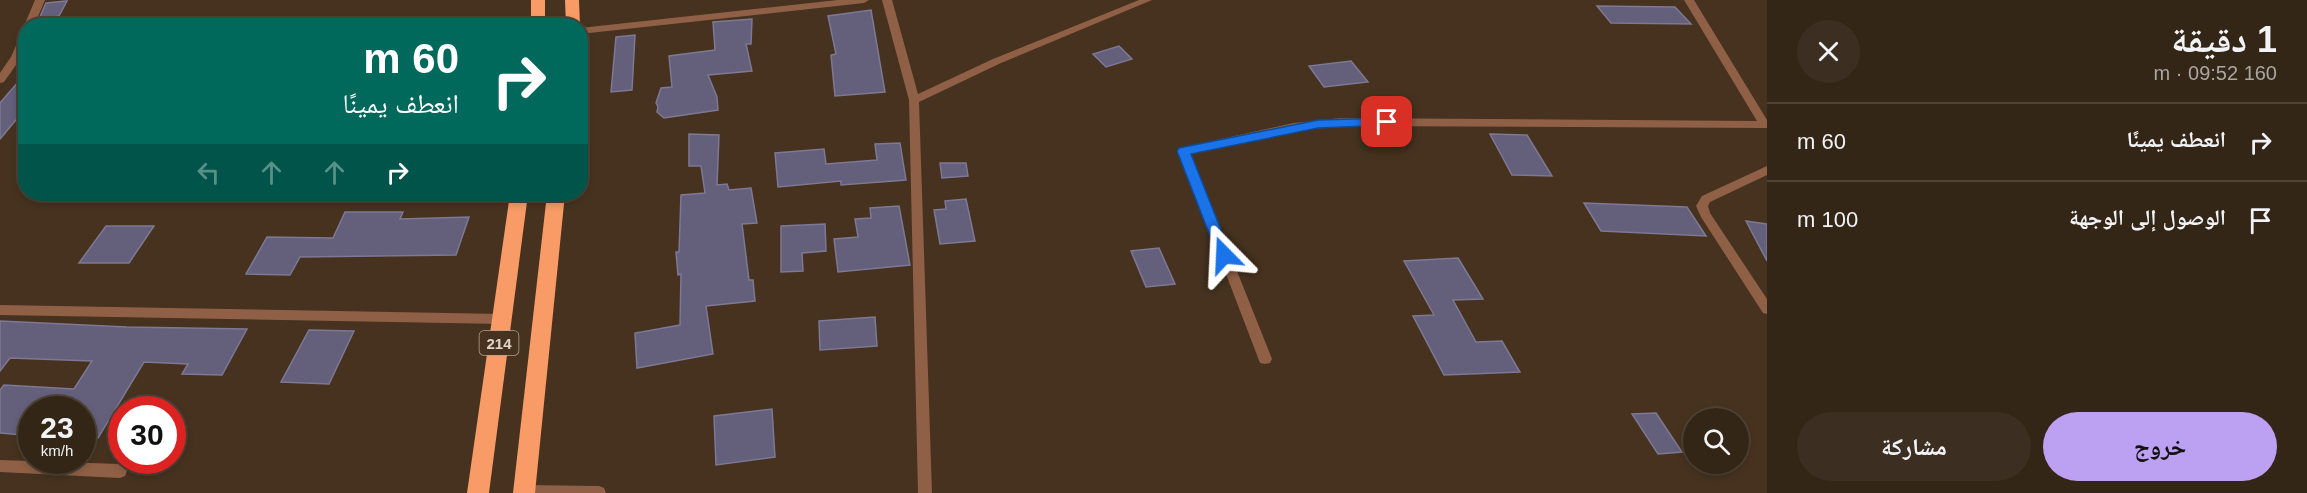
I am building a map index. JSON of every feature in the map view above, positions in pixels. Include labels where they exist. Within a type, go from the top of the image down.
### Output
[{"type":"highway","points":[[538,0],[538,18]]},
{"type":"highway","points":[[572,0],[573,18]]},
{"type":"highway","name":"214","points":[[478,493],[518,201]]},
{"type":"highway","name":"214","points":[[524,492],[555,201]]},
{"type":"street","points":[[32,18],[40,0]]},
{"type":"street","points":[[588,30],[864,0]]},
{"type":"street","points":[[887,0],[914,100],[925,493]]},
{"type":"street","points":[[914,100],[997,61],[1147,0]]},
{"type":"street","points":[[1689,0],[1766,127]]},
{"type":"street","points":[[0,80],[18,52]]},
{"type":"street","points":[[1265,360],[1184,151],[1294,127],[1341,122],[1766,127]]},
{"type":"street","points":[[1767,170],[1706,200],[1702,206],[1767,309]]},
{"type":"street","points":[[0,310],[502,319]]},
{"type":"street","points":[[0,466],[108,470]]},
{"type":"street","points":[[524,492],[599,493]]},
{"type":"building","points":[[67,1],[59,16],[39,18],[46,3]]},
{"type":"building","points":[[1597,6],[1675,7],[1691,24],[1611,23]]},
{"type":"building","points":[[871,10],[885,92],[835,96],[831,55],[836,54],[828,16]]},
{"type":"building","points":[[752,19],[751,44],[746,44],[752,71],[708,75],[717,97],[718,110],[664,118],[657,112],[656,103],[661,88],[672,87],[669,56],[715,50],[713,22]]},
{"type":"building","points":[[635,35],[632,90],[611,92],[616,37]]},
{"type":"building","points":[[1119,46],[1132,59],[1106,67],[1093,54]]},
{"type":"building","points":[[1351,61],[1368,82],[1324,87],[1309,66]]},
{"type":"building","points":[[18,82],[18,118],[0,139],[0,103]]},
{"type":"building","points":[[689,134],[719,135],[717,185],[727,184],[729,190],[751,188],[757,223],[742,224],[749,280],[753,280],[755,301],[706,306],[713,354],[637,368],[635,333],[680,325],[681,274],[678,275],[676,252],[679,252],[681,195],[705,193],[701,166],[689,166]]},
{"type":"building","points":[[1490,134],[1527,135],[1552,176],[1512,175]]},
{"type":"building","points":[[900,143],[906,180],[841,185],[841,181],[778,187],[775,153],[824,149],[826,164],[877,160],[875,144]]},
{"type":"building","points":[[940,163],[966,163],[968,176],[942,178]]},
{"type":"building","points":[[966,199],[975,241],[940,244],[934,210],[946,209],[945,201]]},
{"type":"building","points":[[1584,203],[1687,207],[1706,236],[1601,231]]},
{"type":"building","points":[[899,206],[910,265],[838,272],[834,239],[858,237],[855,219],[871,218],[870,208]]},
{"type":"building","points":[[345,212],[403,212],[400,219],[469,217],[456,255],[300,257],[290,275],[246,274],[267,237],[333,238]]},
{"type":"building","points":[[1746,221],[1767,224],[1767,261]]},
{"type":"building","points":[[825,224],[826,251],[802,253],[803,271],[781,272],[781,226]]},
{"type":"building","points":[[106,226],[154,226],[129,263],[79,263]]},
{"type":"building","points":[[1159,248],[1175,284],[1146,287],[1131,251]]},
{"type":"building","points":[[1458,258],[1483,299],[1453,300],[1476,342],[1502,341],[1520,372],[1444,375],[1413,316],[1434,315],[1404,261]]},
{"type":"building","points":[[875,317],[877,346],[820,350],[819,321]]},
{"type":"building","points":[[0,321],[127,327],[247,329],[222,375],[182,374],[188,364],[144,362],[123,396],[108,396],[108,421],[98,438],[96,438],[96,396],[18,396],[18,435],[0,433],[0,390],[4,385],[74,389],[92,361],[10,358],[0,371]]},
{"type":"building","points":[[309,330],[354,331],[329,384],[281,382]]},
{"type":"building","points":[[772,409],[775,457],[716,465],[714,416]]},
{"type":"building","points":[[1656,413],[1682,452],[1658,454],[1632,414]]},
{"type":"route","points":[[1224,255],[1184,151],[1294,127],[1341,122],[1387,122]]}]
